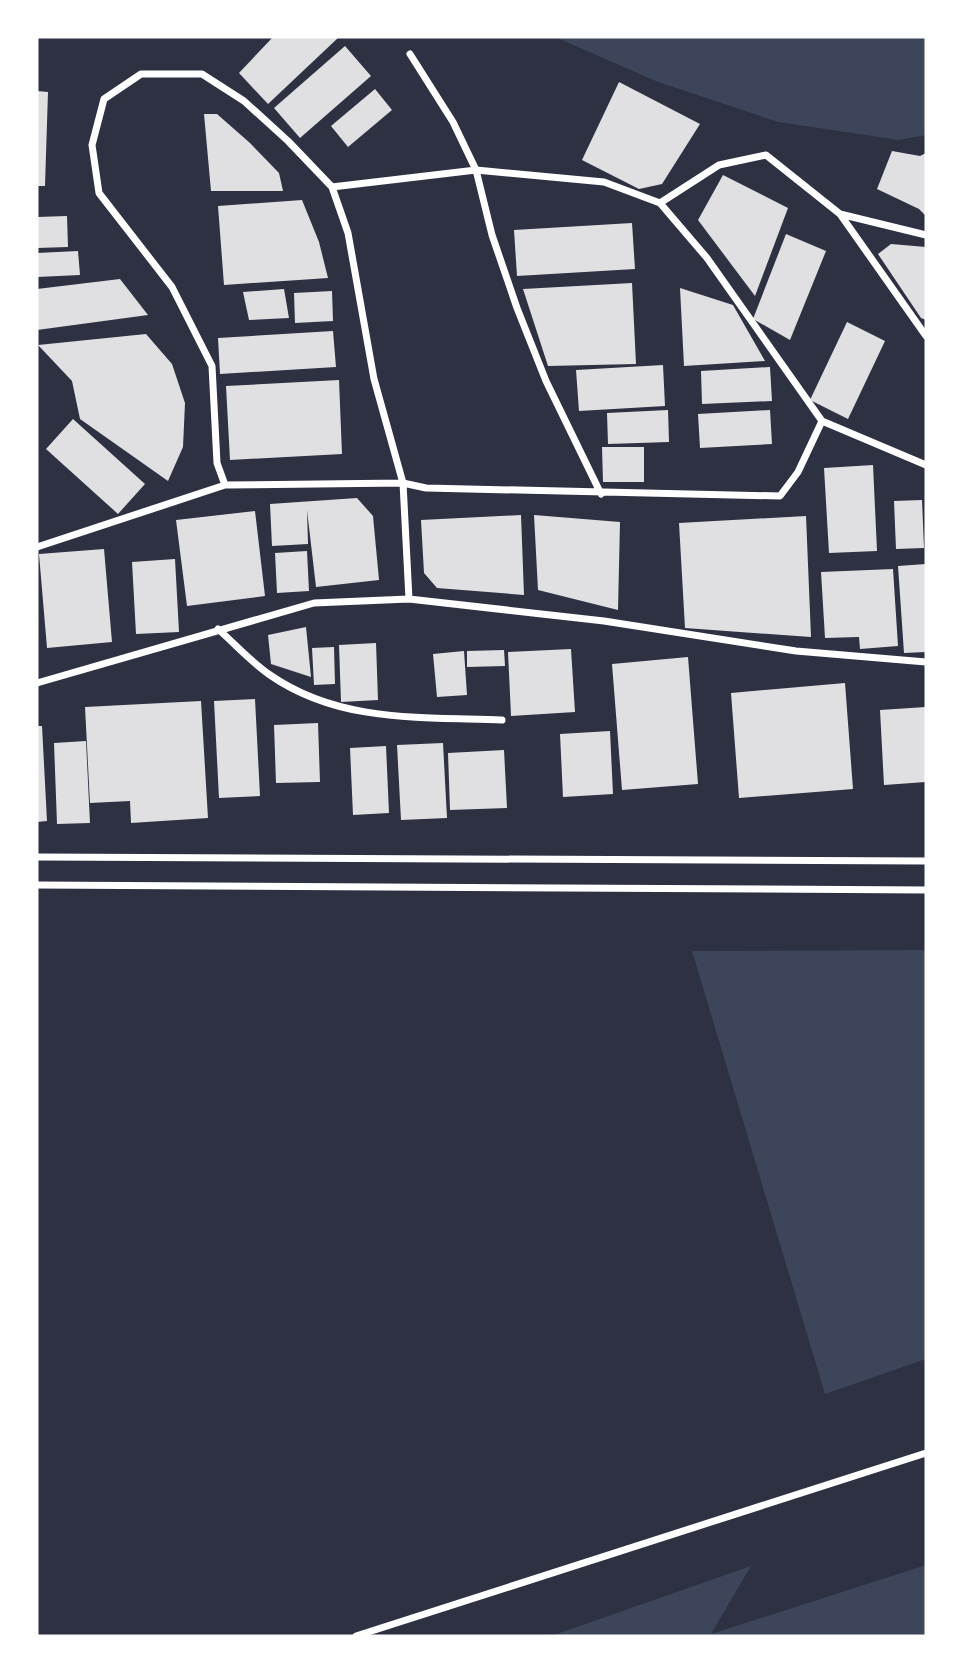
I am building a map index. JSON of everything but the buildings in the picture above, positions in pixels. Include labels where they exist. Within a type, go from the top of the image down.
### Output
[{"type":"street","points":[[410,54],[453,122],[476,170],[492,235],[517,309],[547,381],[601,494]]},
{"type":"street","points":[[225,485],[217,463],[212,366],[172,287],[99,193],[92,145],[104,99],[141,74],[202,74],[244,101],[332,187],[348,233],[374,379],[403,482],[409,599]]},
{"type":"street","points":[[660,203],[719,165],[766,155],[840,214],[926,336]]},
{"type":"street","points":[[332,187],[476,170],[604,183],[660,203],[706,258],[822,421],[926,465]]},
{"type":"street","points":[[840,214],[926,234]]},
{"type":"street","points":[[37,547],[225,485],[403,482],[426,488],[780,496],[798,472],[822,421]]},
{"type":"street","points":[[37,684],[314,603],[409,599],[604,621],[796,651],[926,662]]},
{"type":"street","points":[[218,629],[270,675],[342,710],[398,717],[502,720]]},
{"type":"street","points":[[37,857],[926,861]]},
{"type":"street","points":[[37,885],[926,890]]},
{"type":"street","points":[[356,1636],[926,1453]]},
{"type":"shaded area","points":[[555,37],[926,37],[926,135],[899,140],[778,122],[658,82]]},
{"type":"shaded area","points":[[926,950],[926,1359],[825,1394],[692,951]]},
{"type":"shaded area","points":[[926,1565],[926,1636],[551,1636],[751,1566],[711,1634]]}]
